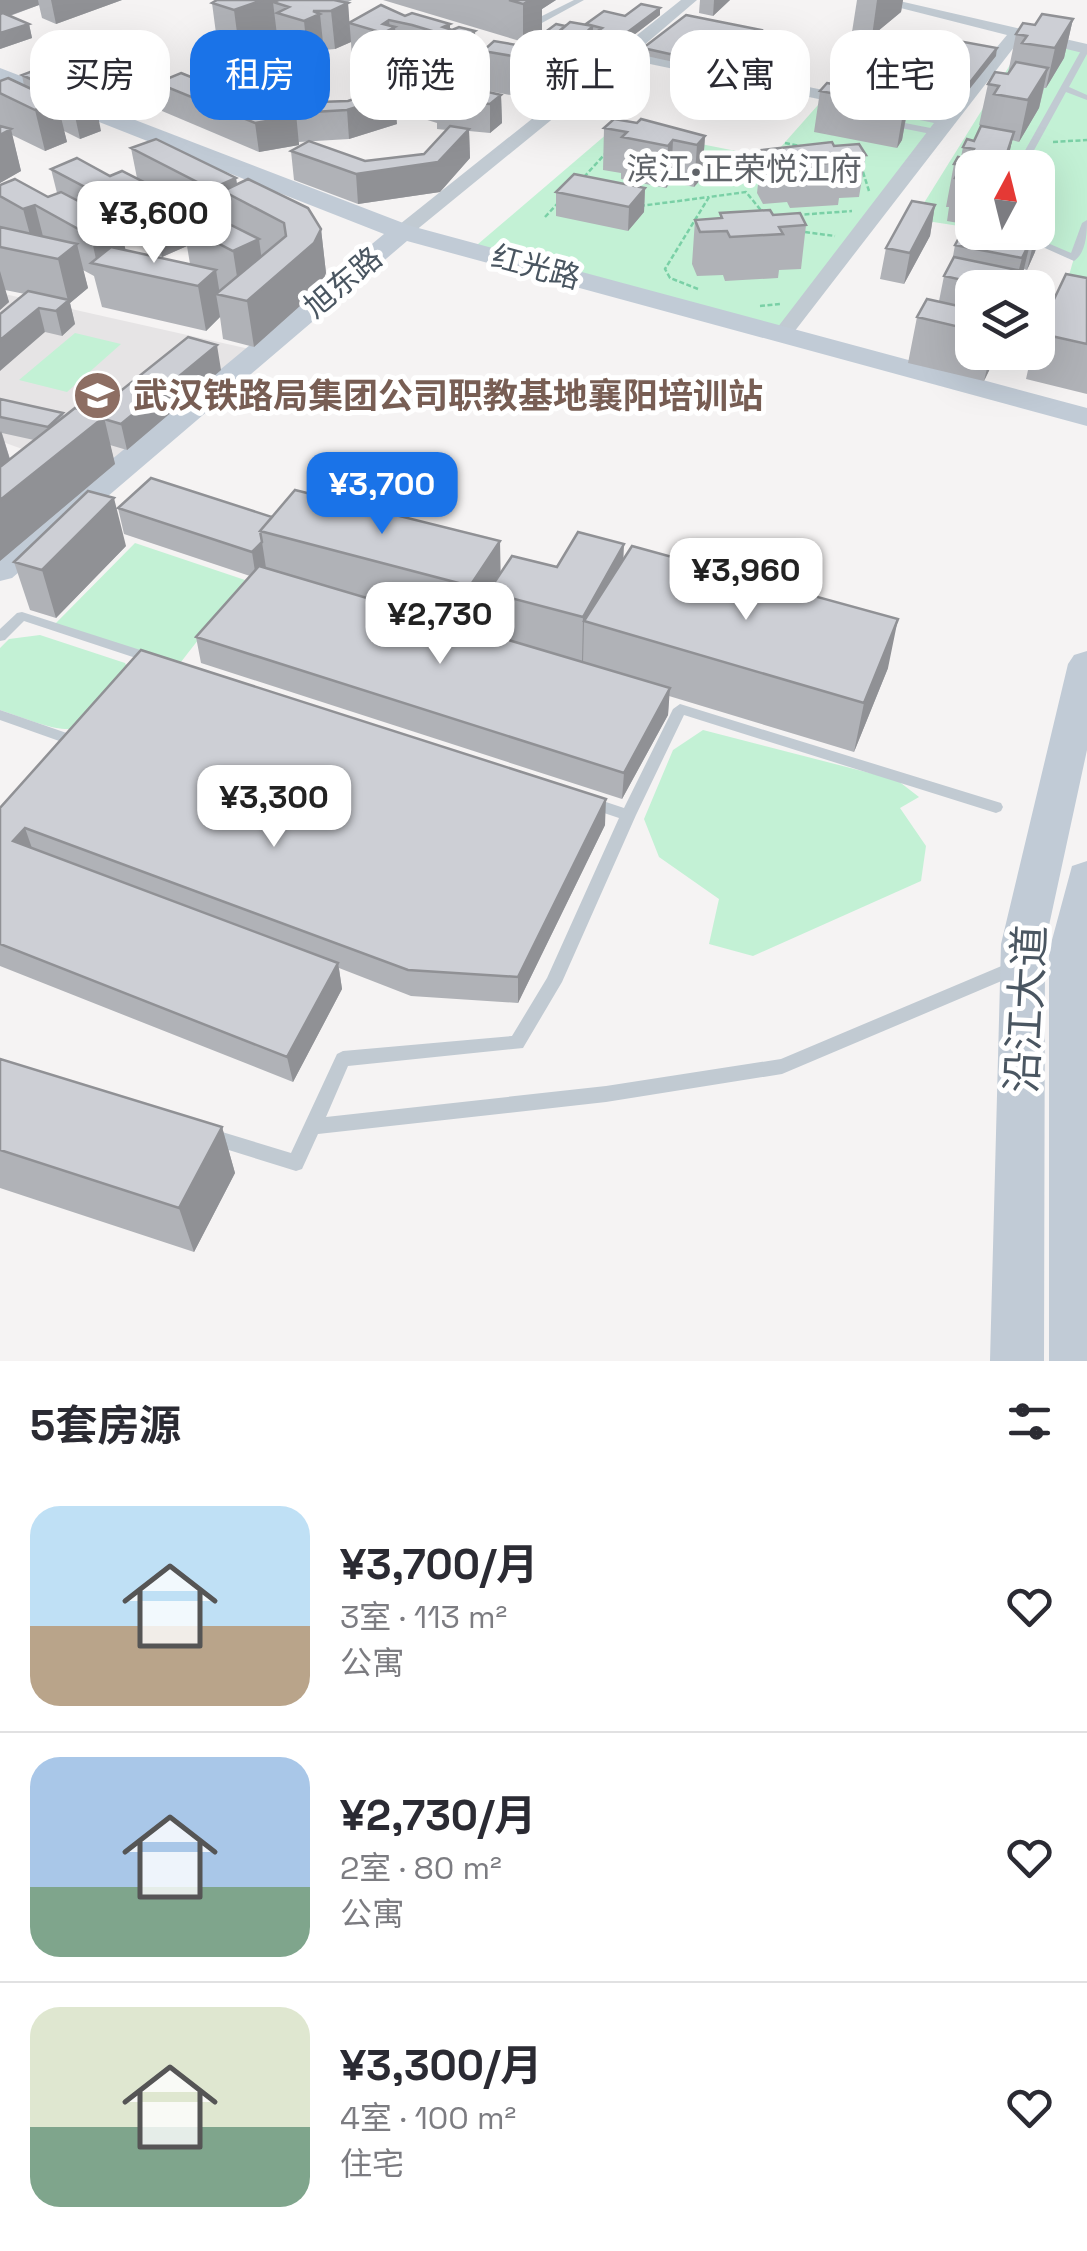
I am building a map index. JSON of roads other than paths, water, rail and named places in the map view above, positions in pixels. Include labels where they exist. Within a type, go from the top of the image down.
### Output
[{"type":"street","name":"旭东路","points":[[650,33],[690,0]]},
{"type":"street","points":[[876,0],[1086,49]]},
{"type":"street","points":[[784,332],[940,126],[1017,33]]},
{"type":"street","points":[[650,60],[940,126]]},
{"type":"street","name":"红光路","points":[[0,74],[402,232],[784,332],[1087,417]]},
{"type":"street","name":"旭东路","points":[[0,570],[402,232],[542,120]]},
{"type":"street","name":"沿江大道","points":[[1017,1361],[1023,944],[1087,664]]},
{"type":"street","name":"沿江大道","points":[[1080,1337],[1071,952],[1087,878]]},
{"type":"lane","points":[[521,18],[537,22],[580,0]]},
{"type":"lane","points":[[1029,150],[1086,49]]},
{"type":"lane","points":[[1064,88],[1087,98]]},
{"type":"lane","points":[[884,122],[940,126]]},
{"type":"lane","points":[[1055,250],[1074,258],[1087,223]]},
{"type":"lane","points":[[0,637],[22,616],[176,666]]},
{"type":"lane","points":[[185,1129],[296,1163],[344,1059],[517,1043],[554,982],[680,709],[996,807]]},
{"type":"lane","points":[[0,714],[87,746]]},
{"type":"lane","points":[[571,796],[628,815]]},
{"type":"lane","points":[[312,1127],[606,1094],[782,1066],[1022,965]]},
{"type":"place","name":"武汉铁路局集团公司职教基地襄阳培训站","points":[[98,396]]},
{"type":"district","name":"滨江•正荣悦江府","points":[[744,169]]}]
